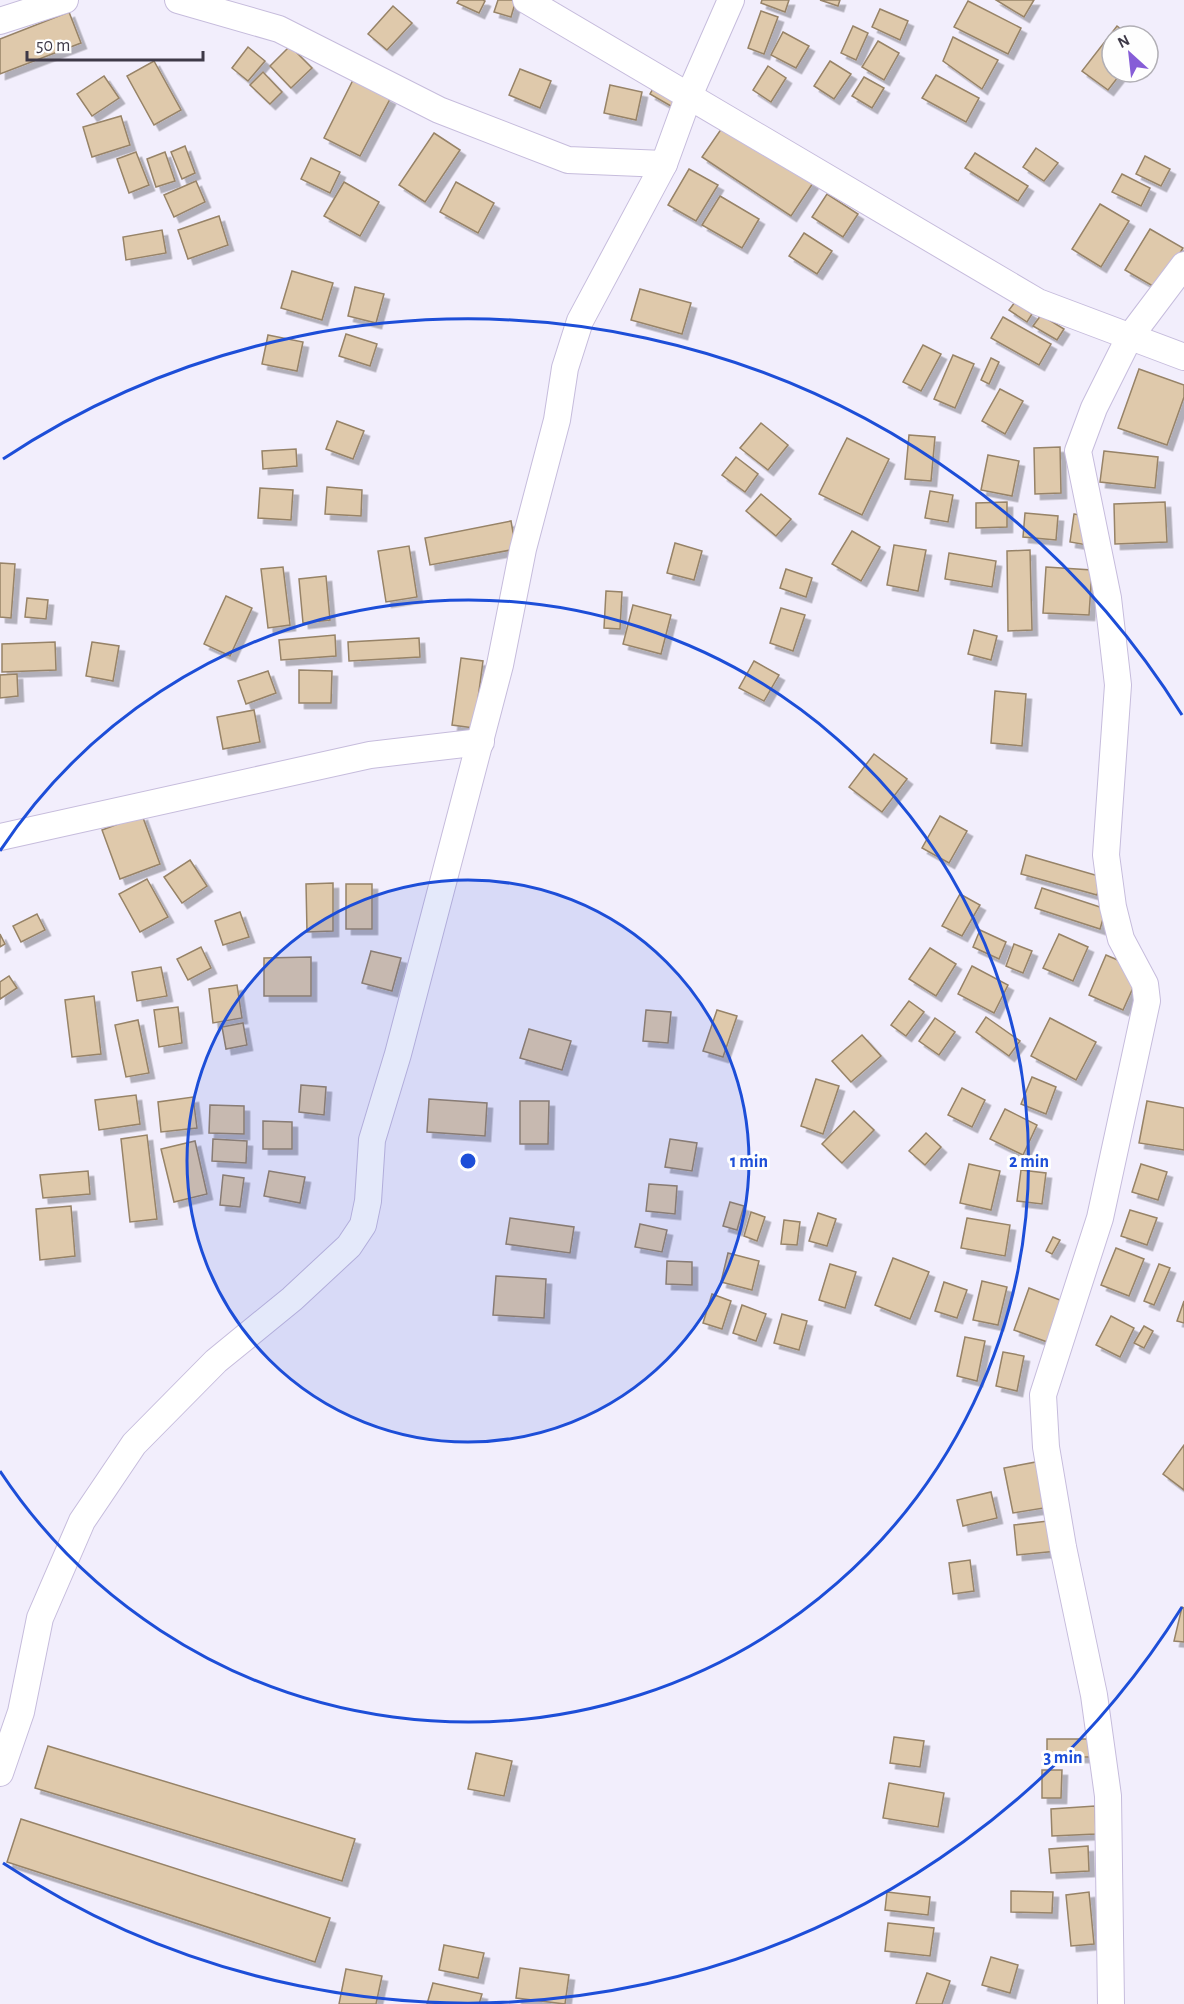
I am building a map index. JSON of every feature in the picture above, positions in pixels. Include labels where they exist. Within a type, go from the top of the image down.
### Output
[{"type":"street","points":[[0,21],[65,0]]},
{"type":"street","points":[[178,0],[279,29],[439,110],[568,160],[664,164]]},
{"type":"street","points":[[526,0],[688,98],[1038,302],[1184,357]]},
{"type":"street","points":[[0,1773],[21,1712],[40,1618],[88,1512],[134,1444],[216,1361],[292,1299],[349,1246],[363,1225],[368,1201],[372,1140],[398,1054],[500,665],[523,549],[557,420],[565,368],[580,321],[664,164],[688,98],[731,0]]},
{"type":"street","points":[[1111,2004],[1108,1796],[1094,1695],[1063,1547],[1046,1447],[1043,1395],[1100,1218],[1148,1001],[1145,984],[1121,939],[1113,908],[1106,855],[1118,685],[1108,598],[1078,451],[1094,408],[1129,338],[1184,265]]},
{"type":"street","points":[[0,837],[369,754],[480,741]]},
{"type":"building","points":[[459,0],[485,1],[479,13],[457,3]]},
{"type":"building","points":[[498,0],[516,0],[511,17],[494,12]]},
{"type":"building","points":[[762,0],[789,0],[785,12],[761,3]]},
{"type":"building","points":[[820,0],[840,0],[838,6]]},
{"type":"building","points":[[996,0],[1034,0],[1024,17]]},
{"type":"building","points":[[968,1],[1021,28],[1008,54],[954,27]]},
{"type":"building","points":[[393,6],[412,23],[387,50],[368,34]]},
{"type":"building","points":[[880,9],[908,21],[900,40],[872,27]]},
{"type":"building","points":[[761,11],[778,17],[764,54],[748,48]]},
{"type":"building","points":[[69,12],[81,43],[0,74],[0,39]]},
{"type":"building","points":[[853,26],[868,33],[856,60],[841,53]]},
{"type":"building","points":[[783,32],[809,46],[796,68],[771,55]]},
{"type":"building","points":[[953,37],[998,60],[982,89],[943,61]]},
{"type":"building","points":[[878,41],[899,53],[884,80],[862,67]]},
{"type":"building","points":[[290,46],[312,68],[291,88],[270,66]]},
{"type":"building","points":[[248,47],[265,61],[248,81],[232,68]]},
{"type":"building","points":[[1100,48],[1100,84],[1113,84],[1108,90],[1082,71]]},
{"type":"building","points":[[154,61],[181,110],[154,125],[127,76]]},
{"type":"building","points":[[830,61],[851,74],[834,99],[814,86]]},
{"type":"building","points":[[768,66],[786,78],[771,102],[753,90]]},
{"type":"building","points":[[520,69],[551,81],[540,108],[509,95]]},
{"type":"building","points":[[263,72],[282,92],[270,104],[250,85]]},
{"type":"building","points":[[936,75],[979,98],[966,122],[922,98]]},
{"type":"building","points":[[104,76],[119,98],[92,116],[77,94]]},
{"type":"building","points":[[864,77],[884,88],[872,108],[852,96]]},
{"type":"building","points":[[659,78],[686,92],[676,109],[650,94]]},
{"type":"building","points":[[353,80],[390,99],[360,156],[324,138]]},
{"type":"building","points":[[610,85],[642,92],[636,120],[604,113]]},
{"type":"building","points":[[121,116],[130,145],[92,157],[83,127]]},
{"type":"building","points":[[724,125],[813,183],[791,216],[702,157]]},
{"type":"building","points":[[434,133],[460,150],[425,202],[399,185]]},
{"type":"building","points":[[185,146],[195,173],[182,179],[171,152]]},
{"type":"building","points":[[1036,148],[1058,163],[1044,181],[1023,167]]},
{"type":"building","points":[[136,152],[149,185],[129,193],[117,159]]},
{"type":"building","points":[[165,152],[175,181],[156,187],[147,159]]},
{"type":"building","points":[[975,153],[1028,186],[1018,201],[965,168]]},
{"type":"building","points":[[1145,156],[1170,169],[1161,186],[1136,174]]},
{"type":"building","points":[[311,158],[340,172],[330,193],[301,179]]},
{"type":"building","points":[[689,169],[718,185],[696,221],[668,205]]},
{"type":"building","points":[[1122,174],[1150,188],[1141,206],[1112,192]]},
{"type":"building","points":[[196,181],[205,202],[174,217],[164,195]]},
{"type":"building","points":[[344,182],[379,202],[360,236],[324,216]]},
{"type":"building","points":[[456,182],[494,203],[478,233],[440,212]]},
{"type":"building","points":[[827,194],[858,214],[843,237],[812,217]]},
{"type":"building","points":[[720,196],[759,219],[742,248],[702,225]]},
{"type":"building","points":[[1100,204],[1129,221],[1101,267],[1072,249]]},
{"type":"building","points":[[219,216],[228,245],[188,259],[178,230]]},
{"type":"building","points":[[1150,229],[1183,248],[1158,289],[1125,270]]},
{"type":"building","points":[[162,230],[166,253],[126,260],[123,237]]},
{"type":"building","points":[[804,233],[832,251],[817,274],[789,256]]},
{"type":"building","points":[[292,271],[333,283],[322,320],[281,308]]},
{"type":"building","points":[[355,287],[384,294],[376,323],[348,316]]},
{"type":"building","points":[[640,289],[691,303],[682,334],[631,320]]},
{"type":"building","points":[[1015,302],[1032,314],[1027,322],[1009,310]]},
{"type":"building","points":[[1041,315],[1064,329],[1057,340],[1033,326]]},
{"type":"building","points":[[1003,317],[1051,344],[1039,365],[991,338]]},
{"type":"building","points":[[346,334],[377,344],[370,366],[339,356]]},
{"type":"building","points":[[268,335],[303,342],[297,371],[262,364]]},
{"type":"building","points":[[923,345],[941,354],[921,391],[903,382]]},
{"type":"building","points":[[953,355],[974,364],[955,408],[934,399]]},
{"type":"building","points":[[991,358],[999,362],[989,384],[981,380]]},
{"type":"building","points":[[1139,369],[1184,385],[1184,397],[1167,445],[1118,428]]},
{"type":"building","points":[[1000,389],[1023,401],[1005,434],[982,421]]},
{"type":"building","points":[[337,421],[364,431],[353,459],[326,449]]},
{"type":"building","points":[[761,423],[788,445],[768,470],[740,448]]},
{"type":"building","points":[[909,435],[935,437],[931,481],[905,479]]},
{"type":"building","points":[[847,438],[889,459],[862,515],[819,494]]},
{"type":"building","points":[[1060,447],[1061,493],[1035,494],[1034,448]]},
{"type":"building","points":[[296,449],[297,466],[263,469],[262,451]]},
{"type":"building","points":[[1104,451],[1158,457],[1155,488],[1100,482]]},
{"type":"building","points":[[988,455],[1019,461],[1012,496],[981,490]]},
{"type":"building","points":[[736,457],[758,474],[745,492],[722,475]]},
{"type":"building","points":[[327,487],[362,490],[361,516],[325,514]]},
{"type":"building","points":[[260,488],[293,490],[291,520],[258,518]]},
{"type":"building","points":[[930,491],[953,495],[948,522],[925,518]]},
{"type":"building","points":[[761,494],[791,519],[776,536],[746,511]]},
{"type":"building","points":[[1007,502],[1007,527],[976,528],[976,503]]},
{"type":"building","points":[[1165,502],[1167,542],[1115,544],[1114,504]]},
{"type":"building","points":[[1025,513],[1058,516],[1056,540],[1023,537]]},
{"type":"building","points":[[1074,514],[1098,518],[1093,546],[1070,542]]},
{"type":"building","points":[[511,521],[516,549],[430,565],[425,538]]},
{"type":"building","points":[[852,531],[880,547],[861,581],[832,564]]},
{"type":"building","points":[[675,543],[702,551],[694,580],[667,573]]},
{"type":"building","points":[[894,545],[926,550],[918,591],[887,585]]},
{"type":"building","points":[[409,546],[417,597],[386,602],[378,551]]},
{"type":"building","points":[[1030,550],[1032,630],[1008,631],[1007,551]]},
{"type":"building","points":[[949,553],[996,561],[992,587],[945,579]]},
{"type":"building","points":[[0,563],[15,564],[11,618],[0,617]]},
{"type":"building","points":[[283,567],[290,625],[268,628],[261,569]]},
{"type":"building","points":[[1046,567],[1092,570],[1089,615],[1043,613]]},
{"type":"building","points":[[786,569],[812,578],[806,597],[780,588]]},
{"type":"building","points":[[326,576],[330,620],[303,623],[299,579]]},
{"type":"building","points":[[606,591],[622,592],[620,629],[604,628]]},
{"type":"building","points":[[226,596],[252,608],[230,656],[204,644]]},
{"type":"building","points":[[27,598],[48,600],[46,619],[25,617]]},
{"type":"building","points":[[633,605],[671,615],[661,654],[623,644]]},
{"type":"building","points":[[781,608],[805,615],[793,651],[770,643]]},
{"type":"building","points":[[974,630],[997,636],[991,660],[968,654]]},
{"type":"building","points":[[335,635],[336,656],[281,660],[279,640]]},
{"type":"building","points":[[419,638],[420,657],[349,661],[348,642]]},
{"type":"building","points":[[55,642],[56,670],[2,672],[2,644]]},
{"type":"building","points":[[92,642],[119,646],[113,681],[86,676]]},
{"type":"building","points":[[461,658],[483,661],[474,728],[452,725]]},
{"type":"building","points":[[754,661],[779,675],[764,701],[739,688]]},
{"type":"building","points":[[299,670],[332,671],[331,703],[299,703]]},
{"type":"building","points":[[268,671],[276,693],[246,704],[238,681]]},
{"type":"building","points":[[17,674],[18,696],[0,698],[0,675]]},
{"type":"building","points":[[995,691],[1026,694],[1022,746],[991,743]]},
{"type":"building","points":[[254,710],[260,742],[223,749],[217,717]]},
{"type":"building","points":[[874,754],[907,779],[882,812],[849,787]]},
{"type":"building","points":[[142,815],[160,864],[120,879],[102,830]]},
{"type":"building","points":[[940,816],[967,831],[949,863],[922,848]]},
{"type":"building","points":[[1026,855],[1102,877],[1097,895],[1021,874]]},
{"type":"building","points":[[190,860],[207,886],[182,903],[164,877]]},
{"type":"building","points":[[147,879],[168,917],[140,932],[119,894]]},
{"type":"building","points":[[333,883],[333,931],[307,932],[306,884]]},
{"type":"building","points":[[346,884],[372,884],[372,929],[346,929]]},
{"type":"building","points":[[1042,888],[1106,909],[1100,929],[1035,908]]},
{"type":"building","points":[[960,894],[980,905],[962,936],[942,926]]},
{"type":"building","points":[[240,912],[249,937],[223,945],[215,921]]},
{"type":"building","points":[[37,914],[45,930],[21,942],[13,926]]},
{"type":"building","points":[[980,930],[1006,942],[999,959],[973,947]]},
{"type":"building","points":[[0,934],[5,944],[0,947]]},
{"type":"building","points":[[1059,934],[1088,947],[1073,981],[1043,968]]},
{"type":"building","points":[[1014,944],[1032,951],[1023,973],[1006,966]]},
{"type":"building","points":[[201,947],[211,968],[188,980],[177,959]]},
{"type":"building","points":[[930,948],[956,964],[936,996],[909,979]]},
{"type":"building","points":[[371,951],[401,958],[392,991],[362,983]]},
{"type":"building","points":[[1106,955],[1141,970],[1123,1010],[1089,995]]},
{"type":"building","points":[[311,957],[311,996],[264,996],[264,958]]},
{"type":"building","points":[[972,966],[1008,985],[994,1013],[958,994]]},
{"type":"building","points":[[161,967],[167,996],[137,1001],[132,972]]},
{"type":"building","points":[[9,976],[17,988],[0,999],[0,982]]},
{"type":"building","points":[[237,985],[242,1018],[213,1023],[209,989]]},
{"type":"building","points":[[94,996],[101,1054],[72,1057],[65,1000]]},
{"type":"building","points":[[909,1001],[924,1012],[906,1036],[891,1025]]},
{"type":"building","points":[[178,1007],[182,1043],[159,1047],[154,1010]]},
{"type":"building","points":[[646,1010],[671,1012],[668,1043],[643,1041]]},
{"type":"building","points":[[717,1010],[737,1016],[723,1057],[703,1051]]},
{"type":"building","points":[[986,1017],[1020,1041],[1009,1056],[976,1032]]},
{"type":"building","points":[[935,1018],[955,1032],[939,1055],[919,1041]]},
{"type":"building","points":[[1050,1018],[1096,1042],[1076,1080],[1031,1056]]},
{"type":"building","points":[[138,1020],[149,1073],[126,1077],[115,1025]]},
{"type":"building","points":[[243,1023],[247,1045],[226,1049],[222,1027]]},
{"type":"building","points":[[529,1029],[571,1041],[562,1070],[520,1058]]},
{"type":"building","points":[[862,1035],[881,1056],[851,1082],[832,1061]]},
{"type":"building","points":[[1032,1077],[1056,1087],[1046,1114],[1021,1104]]},
{"type":"building","points":[[816,1079],[839,1086],[823,1134],[801,1126]]},
{"type":"building","points":[[301,1085],[326,1087],[324,1115],[299,1112]]},
{"type":"building","points":[[962,1088],[985,1100],[972,1127],[948,1115]]},
{"type":"building","points":[[136,1095],[140,1124],[99,1130],[95,1100]]},
{"type":"building","points":[[193,1097],[197,1128],[161,1132],[158,1102]]},
{"type":"building","points":[[429,1099],[487,1103],[485,1136],[427,1132]]},
{"type":"building","points":[[520,1101],[549,1101],[548,1144],[520,1144]]},
{"type":"building","points":[[1147,1101],[1184,1108],[1184,1150],[1139,1143]]},
{"type":"building","points":[[210,1105],[244,1106],[244,1134],[209,1133]]},
{"type":"building","points":[[1005,1109],[1037,1125],[1023,1155],[990,1139]]},
{"type":"building","points":[[854,1111],[874,1130],[842,1163],[822,1144]]},
{"type":"building","points":[[263,1121],[292,1122],[292,1149],[263,1149]]},
{"type":"building","points":[[926,1133],[941,1147],[925,1165],[909,1151]]},
{"type":"building","points":[[147,1135],[157,1219],[130,1222],[121,1139]]},
{"type":"building","points":[[213,1139],[247,1141],[246,1163],[212,1161]]},
{"type":"building","points":[[670,1139],[697,1143],[692,1171],[665,1167]]},
{"type":"building","points":[[195,1141],[207,1194],[174,1202],[161,1149]]},
{"type":"building","points":[[969,1164],[1000,1171],[991,1210],[960,1203]]},
{"type":"building","points":[[1141,1164],[1167,1172],[1158,1200],[1132,1192]]},
{"type":"building","points":[[1021,1170],[1046,1173],[1042,1204],[1017,1201]]},
{"type":"building","points":[[88,1171],[90,1194],[43,1198],[40,1175]]},
{"type":"building","points":[[269,1171],[305,1177],[300,1203],[264,1196]]},
{"type":"building","points":[[223,1175],[244,1178],[240,1207],[220,1205]]},
{"type":"building","points":[[649,1184],[677,1186],[675,1214],[646,1211]]},
{"type":"building","points":[[730,1202],[744,1206],[737,1230],[723,1226]]},
{"type":"building","points":[[71,1206],[75,1256],[40,1260],[36,1209]]},
{"type":"building","points":[[1130,1210],[1157,1218],[1147,1245],[1121,1236]]},
{"type":"building","points":[[751,1212],[765,1217],[757,1241],[744,1236]]},
{"type":"building","points":[[818,1213],[836,1219],[827,1246],[809,1241]]},
{"type":"building","points":[[510,1218],[574,1227],[570,1253],[506,1244]]},
{"type":"building","points":[[967,1218],[1010,1225],[1005,1256],[961,1248]]},
{"type":"building","points":[[784,1220],[800,1222],[797,1245],[781,1244]]},
{"type":"building","points":[[640,1224],[667,1230],[662,1252],[635,1247]]},
{"type":"building","points":[[1053,1237],[1060,1240],[1052,1254],[1046,1251]]},
{"type":"building","points":[[1116,1248],[1144,1259],[1129,1296],[1101,1285]]},
{"type":"building","points":[[728,1253],[759,1261],[752,1290],[721,1282]]},
{"type":"building","points":[[893,1258],[929,1272],[910,1319],[875,1305]]},
{"type":"building","points":[[667,1261],[692,1262],[692,1285],[666,1284]]},
{"type":"building","points":[[830,1264],[856,1272],[845,1308],[819,1300]]},
{"type":"building","points":[[1159,1264],[1170,1268],[1154,1305],[1144,1301]]},
{"type":"building","points":[[496,1276],[546,1279],[544,1318],[493,1315]]},
{"type":"building","points":[[982,1281],[1007,1287],[998,1325],[973,1320]]},
{"type":"building","points":[[944,1282],[967,1290],[957,1318],[935,1311]]},
{"type":"building","points":[[1029,1288],[1065,1302],[1050,1343],[1014,1330]]},
{"type":"building","points":[[712,1294],[731,1301],[722,1329],[703,1323]]},
{"type":"building","points":[[1184,1301],[1184,1323],[1177,1321]]},
{"type":"building","points":[[742,1305],[766,1314],[756,1341],[733,1333]]},
{"type":"building","points":[[782,1314],[807,1321],[799,1350],[774,1343]]},
{"type":"building","points":[[1111,1316],[1134,1328],[1120,1357],[1096,1345]]},
{"type":"building","points":[[1144,1326],[1153,1331],[1144,1348],[1134,1343]]},
{"type":"building","points":[[965,1337],[985,1341],[977,1381],[957,1376]]},
{"type":"building","points":[[1003,1352],[1024,1356],[1017,1391],[996,1386]]},
{"type":"building","points":[[1184,1445],[1184,1490],[1163,1474]]},
{"type":"building","points":[[1036,1462],[1044,1508],[1013,1513],[1004,1468]]},
{"type":"building","points":[[991,1492],[997,1518],[963,1526],[957,1500]]},
{"type":"building","points":[[1065,1519],[1068,1550],[1017,1555],[1014,1525]]},
{"type":"building","points":[[970,1560],[974,1591],[953,1594],[949,1563]]},
{"type":"building","points":[[1182,1607],[1184,1608],[1184,1642],[1174,1641]]},
{"type":"building","points":[[894,1737],[924,1741],[920,1767],[890,1763]]},
{"type":"building","points":[[1047,1739],[1101,1739],[1100,1757],[1047,1757]]},
{"type":"building","points":[[48,1746],[355,1839],[342,1881],[35,1788]]},
{"type":"building","points":[[476,1753],[512,1761],[504,1796],[468,1789]]},
{"type":"building","points":[[1042,1770],[1062,1770],[1061,1798],[1042,1798]]},
{"type":"building","points":[[889,1783],[944,1793],[938,1827],[883,1818]]},
{"type":"building","points":[[1095,1806],[1096,1834],[1052,1836],[1051,1809]]},
{"type":"building","points":[[21,1819],[330,1918],[315,1962],[7,1862]]},
{"type":"building","points":[[1088,1846],[1089,1871],[1051,1873],[1049,1849]]},
{"type":"building","points":[[1011,1891],[1053,1892],[1052,1913],[1011,1912]]},
{"type":"building","points":[[887,1892],[930,1897],[928,1915],[885,1910]]},
{"type":"building","points":[[1089,1892],[1094,1944],[1071,1946],[1066,1895]]},
{"type":"building","points":[[888,1923],[934,1928],[930,1956],[885,1951]]},
{"type":"building","points":[[444,1945],[484,1953],[478,1978],[439,1970]]},
{"type":"building","points":[[991,1957],[1018,1965],[1010,1993],[982,1985]]},
{"type":"building","points":[[520,1968],[569,1975],[565,2004],[516,1998]]},
{"type":"building","points":[[346,1969],[382,1976],[376,2004],[339,2004]]},
{"type":"building","points":[[927,1973],[950,1981],[942,2004],[916,2004]]},
{"type":"building","points":[[433,1983],[482,1994],[479,2004],[427,2004]]}]
